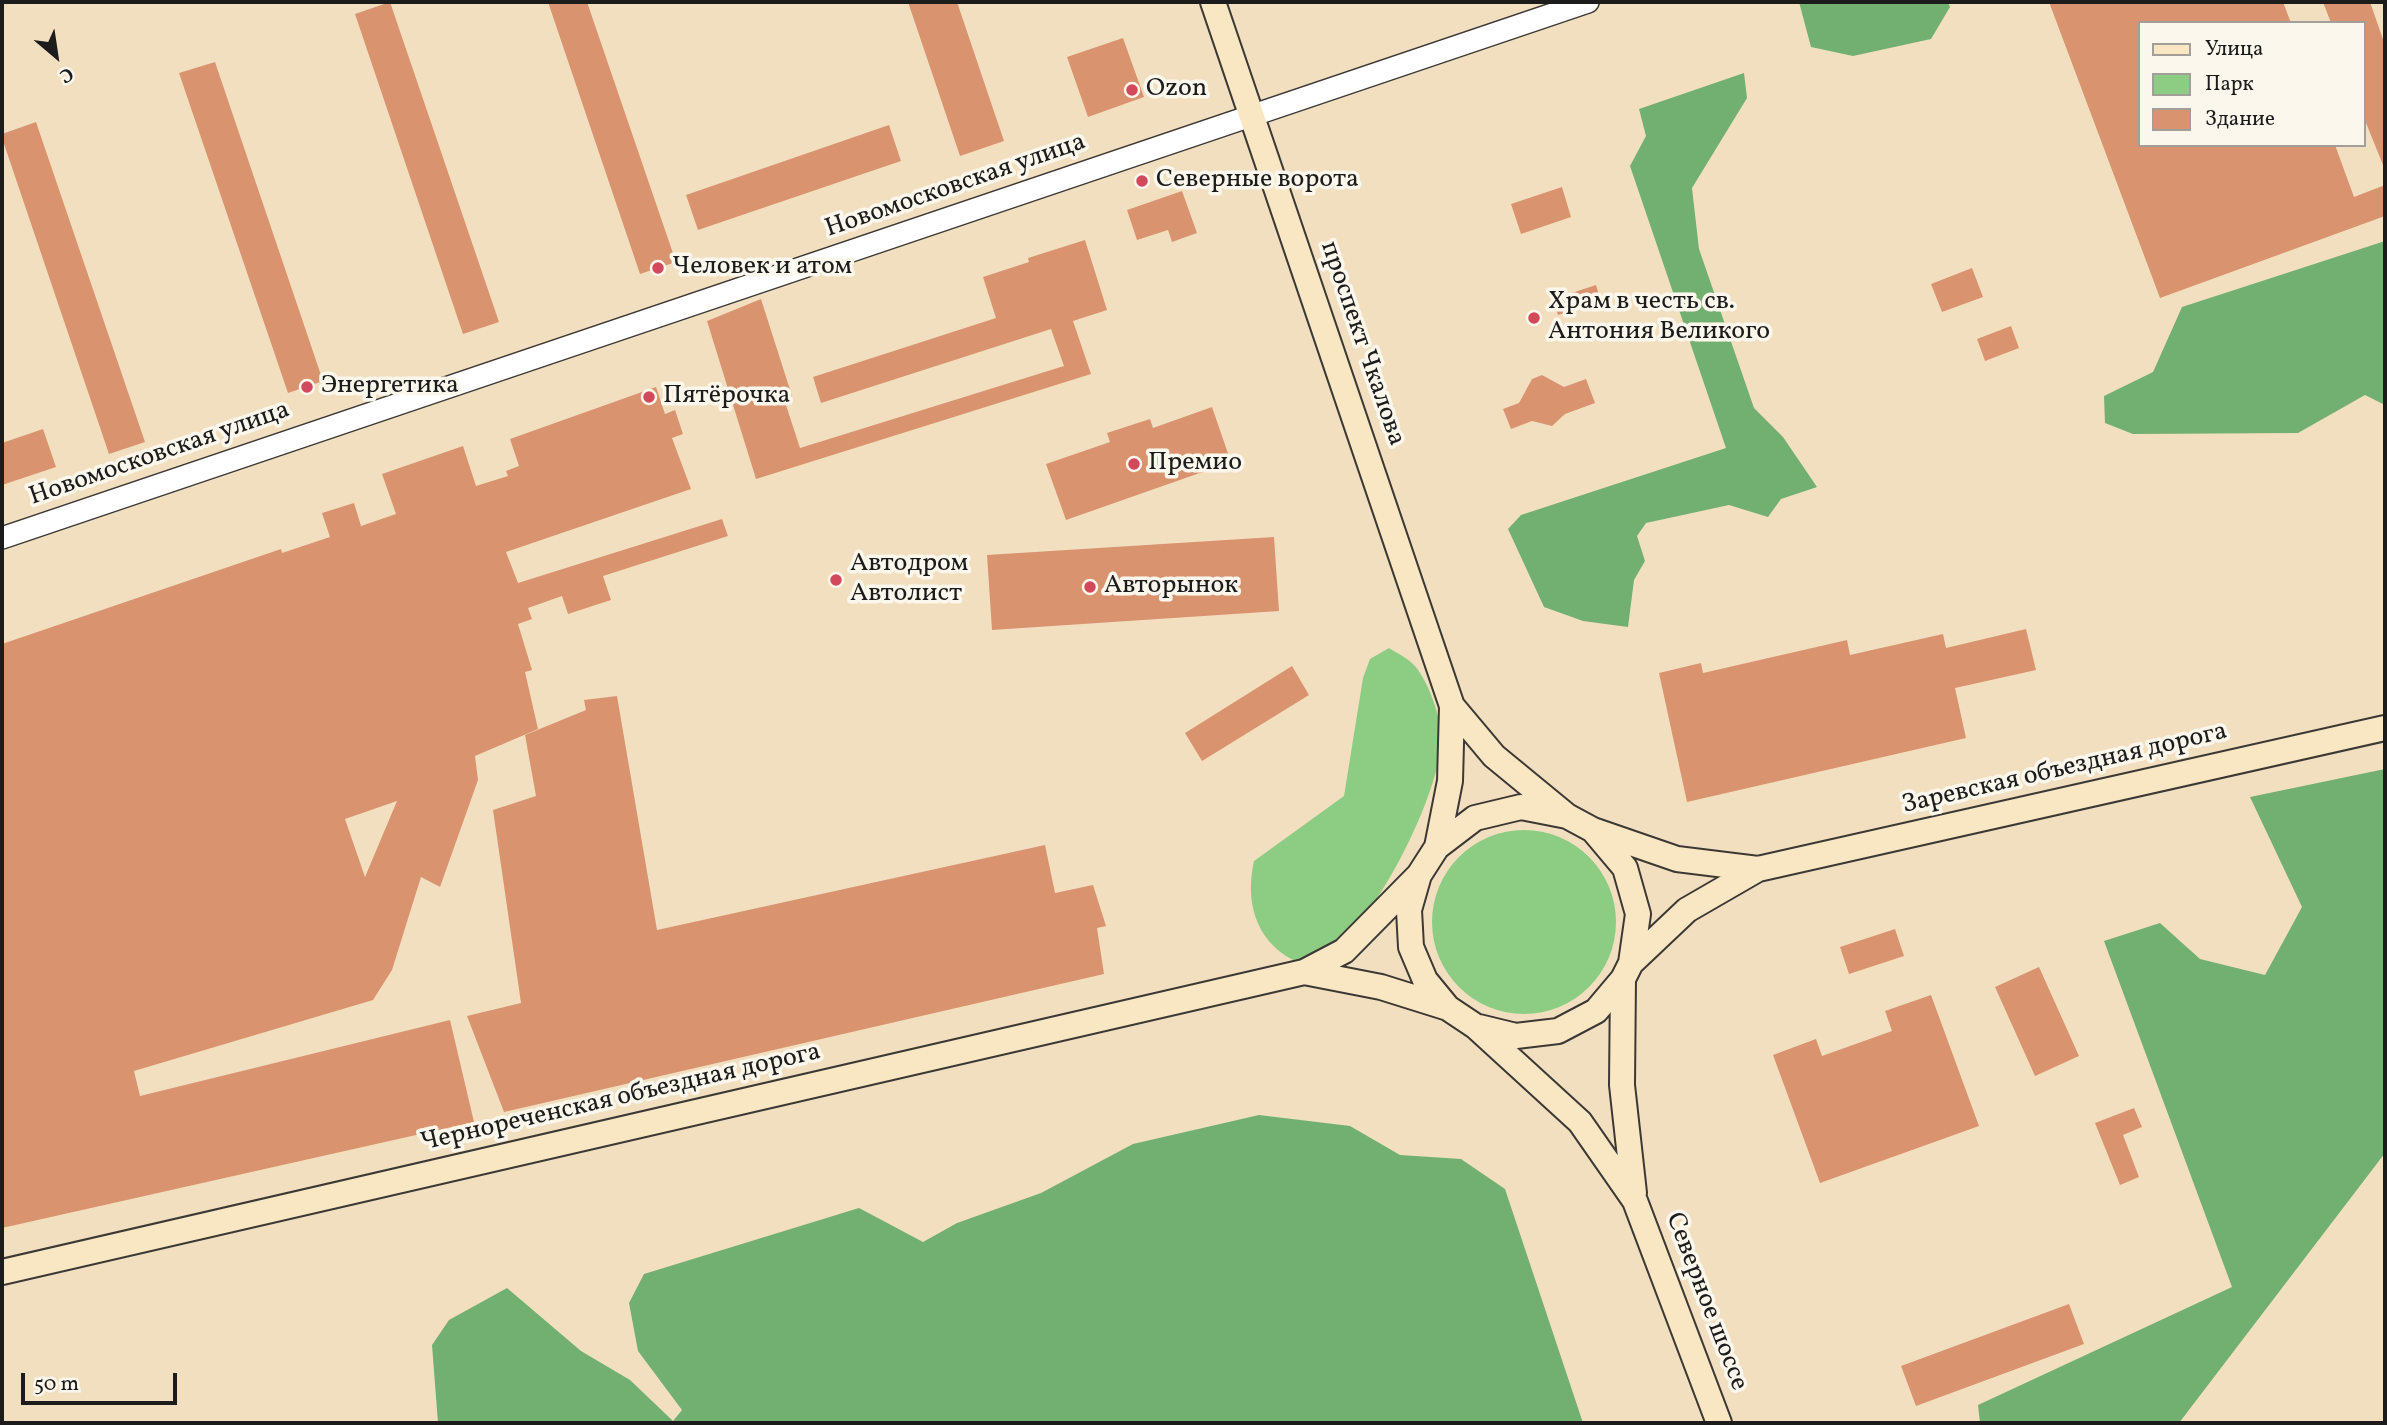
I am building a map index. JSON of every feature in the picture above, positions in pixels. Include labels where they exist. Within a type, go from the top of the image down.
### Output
[{"type":"main road","name":"проспект Чкалова","points":[[1213,2],[1452,706]]},
{"type":"main road","points":[[1452,706],[1494,756],[1567,816],[1593,830],[1677,859],[1758,869]]},
{"type":"main road","points":[[1437,847],[1450,781],[1452,706]]},
{"type":"main road","name":"Заревская объездная дорога","points":[[1758,869],[2385,728]]},
{"type":"main road","points":[[1304,972],[1345,951],[1419,875],[1437,847],[1475,818],[1521,807],[1567,816]]},
{"type":"main road","points":[[1593,830],[1625,868],[1638,914],[1627,971],[1622,1085],[1635,1201]]},
{"type":"main road","points":[[1475,1026],[1516,1037],[1559,1031],[1596,1011],[1627,971],[1687,910],[1758,869]]},
{"type":"main road","points":[[1419,875],[1409,910],[1411,947],[1425,981],[1448,1008]]},
{"type":"main road","points":[[1304,972],[1381,986],[1448,1008],[1475,1026],[1580,1122],[1635,1201]]},
{"type":"main road","name":"Чернореченская объездная дорога","points":[[2,1272],[1304,972]]},
{"type":"main road","name":"Северное шоссе","points":[[1635,1201],[1718,1423]]},
{"type":"street","name":"Новомосковская улица","points":[[2,538],[1588,2]]},
{"type":"green space","points":[[1799,2],[1948,2],[1950,7],[1931,39],[1853,56],[1811,47]]},
{"type":"green space","points":[[1744,73],[1747,98],[1692,188],[1699,249],[1754,408],[1783,437],[1817,487],[1781,499],[1768,517],[1729,505],[1646,523],[1637,536],[1645,561],[1634,580],[1628,627],[1583,621],[1544,607],[1508,529],[1521,515],[1726,448],[1630,166],[1646,136],[1639,109]]},
{"type":"green space","points":[[2385,241],[2385,405],[2365,395],[2298,433],[2133,434],[2105,423],[2104,396],[2153,372],[2182,307]]},
{"type":"green space","points":[[1389,648],[1415,666],[1425,681],[1436,709],[1441,736],[1439,759],[1432,786],[1406,848],[1372,906],[1355,929],[1329,951],[1293,960],[1270,942],[1256,918],[1251,891],[1254,861],[1344,796],[1363,678],[1370,659]]},
{"type":"green space","points":[[2385,769],[2385,1153],[2179,1423],[1980,1423],[1978,1405],[2232,1287],[2104,941],[2160,923],[2200,959],[2265,975],[2302,907],[2250,797]]},
{"type":"green space","points":[[1524,830],[1559,837],[1575,845],[1589,857],[1601,871],[1609,887],[1616,922],[1609,957],[1601,973],[1589,987],[1575,999],[1559,1007],[1524,1014],[1489,1007],[1473,999],[1459,987],[1447,973],[1439,957],[1432,922],[1439,887],[1447,871],[1459,857],[1473,845],[1489,837]]},
{"type":"green space","points":[[1259,1115],[1350,1126],[1400,1155],[1461,1159],[1505,1189],[1583,1423],[438,1423],[432,1345],[449,1320],[507,1288],[581,1351],[630,1380],[673,1421],[682,1410],[638,1351],[629,1303],[644,1274],[859,1208],[923,1242],[957,1223],[1041,1193],[1133,1144]]},
{"type":"building","points":[[390,2],[499,322],[463,334],[355,14]]},
{"type":"building","points":[[548,2],[587,2],[676,262],[640,274]]},
{"type":"building","points":[[908,2],[957,2],[1004,141],[960,156]]},
{"type":"building","points":[[2049,2],[2283,2],[2290,21],[2138,21],[2138,147],[2336,147],[2354,197],[2385,185],[2385,216],[2160,298]]},
{"type":"building","points":[[2323,2],[2370,2],[2385,45],[2385,170],[2366,123],[2366,21],[2330,21]]},
{"type":"building","points":[[1123,38],[1144,97],[1088,117],[1067,57]]},
{"type":"building","points":[[215,62],[323,381],[288,393],[179,73]]},
{"type":"building","points":[[36,122],[145,442],[109,454],[2,138],[2,134]]},
{"type":"building","points":[[889,125],[901,161],[698,230],[686,195]]},
{"type":"building","points":[[1562,187],[1571,217],[1521,234],[1511,204]]},
{"type":"building","points":[[1182,191],[1197,233],[1172,242],[1168,230],[1137,240],[1127,210]]},
{"type":"building","points":[[1085,240],[1107,310],[1073,321],[1091,374],[756,479],[707,321],[761,299],[792,396],[784,399],[800,448],[1064,366],[1051,329],[821,403],[813,377],[996,318],[983,277],[1029,262],[1028,258]]},
{"type":"building","points":[[1972,268],[1983,297],[1942,312],[1931,284]]},
{"type":"building","points":[[1596,285],[1601,302],[1558,315],[1553,299]]},
{"type":"building","points":[[2011,326],[2019,348],[1985,361],[1977,339]]},
{"type":"building","name":"Храм в честь св. Антония Великого","points":[[1542,375],[1564,387],[1586,379],[1595,403],[1565,414],[1552,426],[1532,421],[1511,429],[1503,409],[1519,403],[1532,379]]},
{"type":"building","points":[[656,387],[665,414],[675,410],[683,434],[672,438],[691,489],[506,552],[518,583],[722,519],[728,536],[603,576],[611,600],[568,614],[562,596],[528,608],[532,619],[518,624],[532,670],[525,672],[538,729],[475,756],[478,780],[440,887],[421,877],[392,970],[373,1000],[134,1071],[140,1096],[450,1020],[474,1122],[2,1228],[2,644],[281,549],[282,553],[330,537],[322,513],[354,503],[361,526],[396,514],[382,474],[463,446],[476,486],[508,476],[506,471],[519,466],[510,439]],"holes":[[[397,801],[365,877],[345,819]]]},
{"type":"building","points":[[1212,407],[1231,462],[1066,520],[1046,464],[1110,442],[1107,433],[1150,419],[1153,428]]},
{"type":"building","points":[[43,429],[56,467],[2,485],[2,443]]},
{"type":"building","points":[[1274,537],[1279,611],[992,630],[987,555]]},
{"type":"building","points":[[2026,629],[2036,670],[1955,688],[1966,738],[1687,802],[1659,673],[1701,663],[1703,673],[1847,640],[1850,655],[1943,634],[1946,648]]},
{"type":"building","points":[[1292,666],[1309,695],[1202,761],[1185,733]]},
{"type":"building","points":[[617,696],[657,930],[1045,845],[1055,893],[1093,885],[1106,926],[1097,928],[1104,974],[504,1112],[467,1016],[521,1003],[493,810],[536,796],[525,735],[586,710],[584,700]]},
{"type":"building","points":[[1895,929],[1904,956],[1849,974],[1840,947]]},
{"type":"building","points":[[2039,967],[2079,1056],[2035,1076],[1995,987]]},
{"type":"building","points":[[1931,995],[1979,1126],[1820,1183],[1773,1055],[1816,1039],[1822,1056],[1892,1031],[1885,1011]]},
{"type":"building","points":[[2134,1108],[2142,1127],[2123,1135],[2139,1177],[2120,1185],[2095,1123]]},
{"type":"building","points":[[2069,1304],[2084,1344],[1916,1406],[1901,1366]]},
{"type":"place","name":"Ozon","points":[[1132,90]]},
{"type":"place","name":"Северные ворота","points":[[1142,181]]},
{"type":"place","name":"Человек и атом","points":[[658,268]]},
{"type":"place","name":"Храм в честь св. Антония Великого","points":[[1534,318]]},
{"type":"place","name":"Энергетика","points":[[307,387]]},
{"type":"place","name":"Пятёрочка","points":[[649,397]]},
{"type":"place","name":"Премио","points":[[1134,464]]},
{"type":"place","name":"Автодром Автолист","points":[[836,580]]},
{"type":"place","name":"Авторынок","points":[[1090,587]]}]
